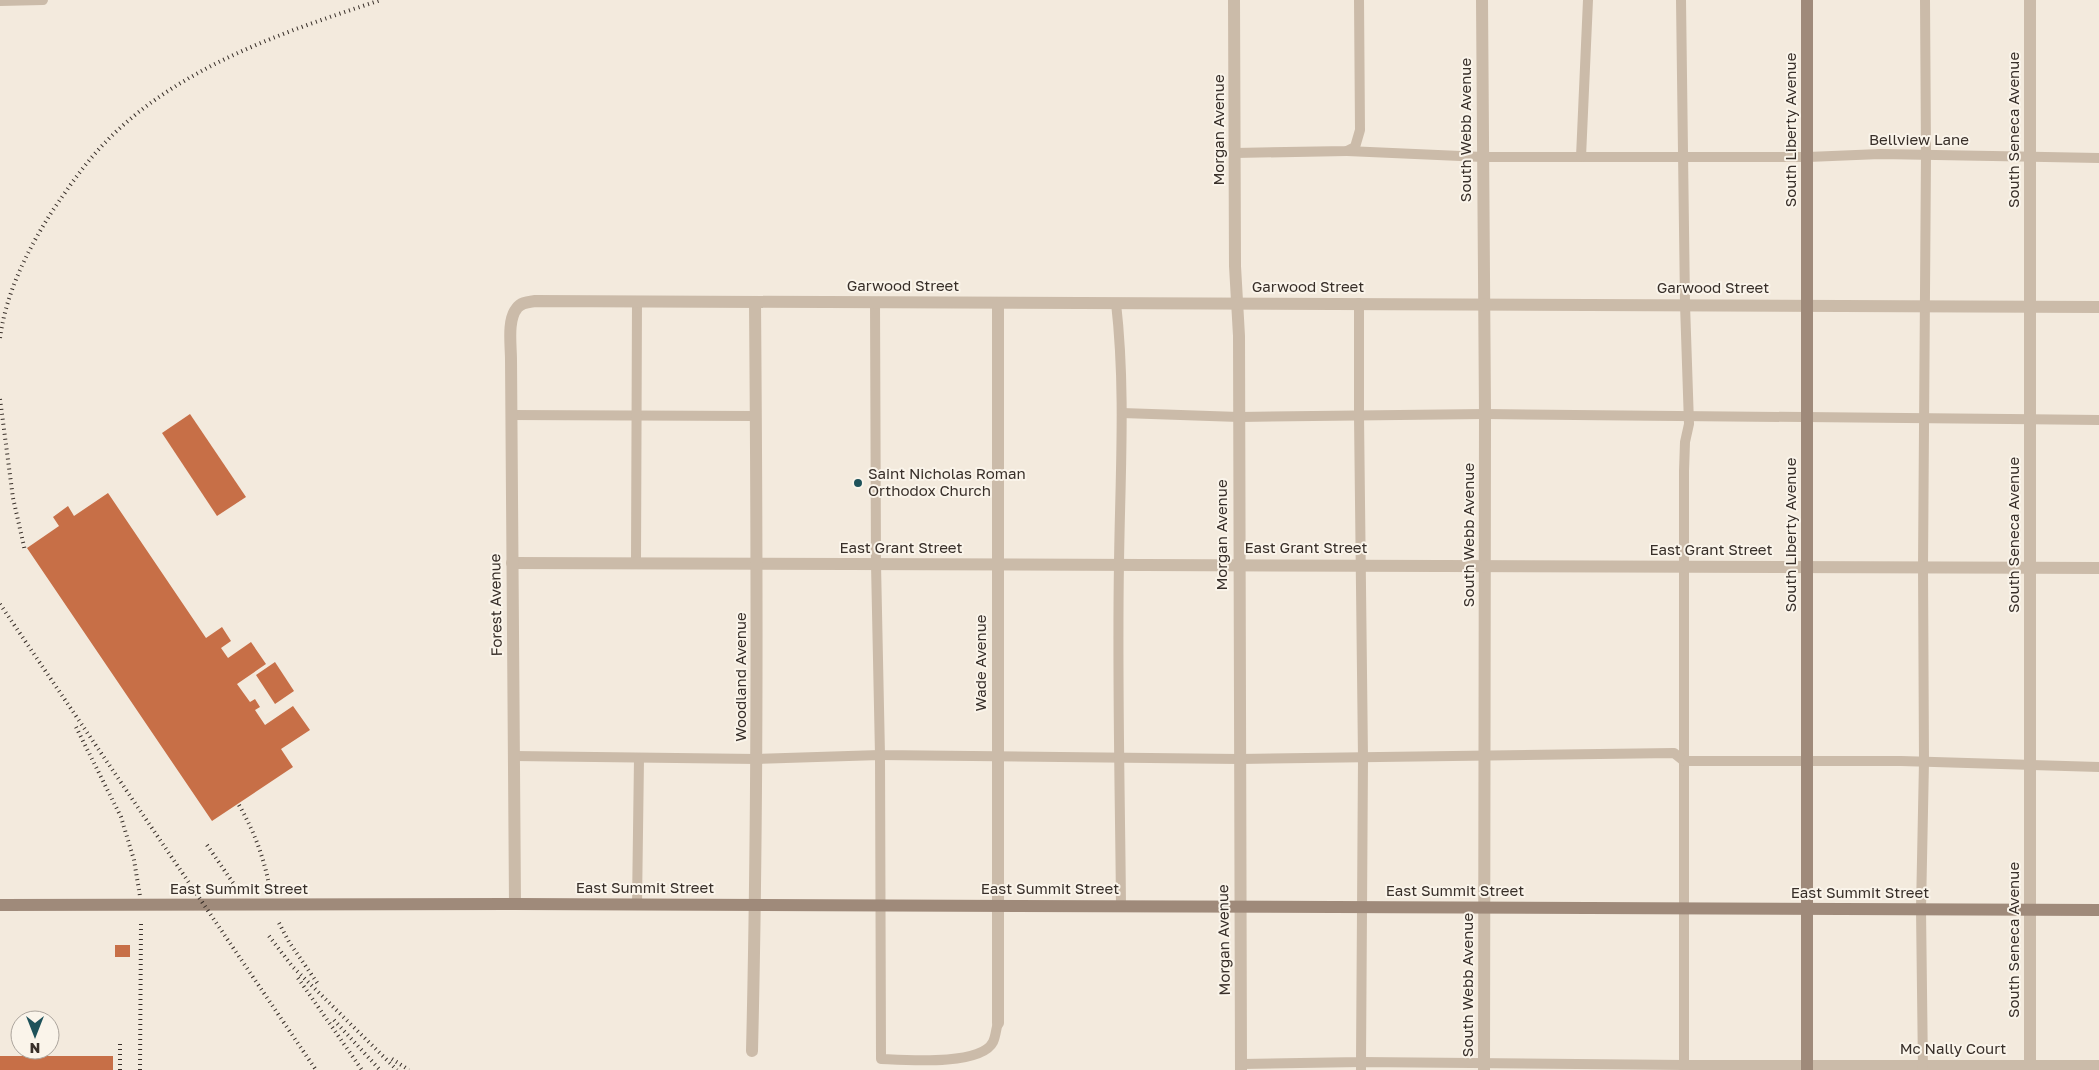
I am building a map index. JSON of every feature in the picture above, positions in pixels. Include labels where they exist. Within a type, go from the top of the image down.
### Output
[{"type":"street","name":"Morgan Avenue","points":[[1234,0],[1239,417],[1241,1067]]},
{"type":"street","name":"South Webb Avenue","points":[[1482,0],[1485,414],[1484,1066]]},
{"type":"street","name":"South Liberty Avenue","points":[[1807,1067],[1808,0]]},
{"type":"street","name":"South Seneca Avenue","points":[[2030,0],[2030,1067]]},
{"type":"street","name":"Garwood Street","points":[[518,306],[535,301],[2099,307]]},
{"type":"street","name":"Woodland Avenue","points":[[752,1051],[757,759],[755,302]]},
{"type":"street","name":"Wade Avenue","points":[[998,303],[998,1022]]},
{"type":"street","name":"Forest Avenue","points":[[515,904],[511,321],[518,306]]},
{"type":"street","name":"East Grant Street","points":[[512,563],[2099,568]]},
{"type":"street","name":"East Summit Street","points":[[0,906],[515,904],[2099,910]]},
{"type":"lane","points":[[0,1],[43,0]]},
{"type":"lane","points":[[1348,152],[1355,147],[1360,130],[1359,0]]},
{"type":"lane","points":[[1581,157],[1588,0]]},
{"type":"lane","points":[[1681,0],[1688,417],[1684,471],[1684,1067]]},
{"type":"lane","points":[[1923,1067],[1921,909],[1924,762],[1925,0]]},
{"type":"lane","name":"Bellview Lane","points":[[1235,153],[1348,152],[1483,157],[1808,157],[1926,154],[2099,158]]},
{"type":"lane","points":[[636,302],[636,563]]},
{"type":"lane","points":[[875,302],[881,1059],[945,1060],[979,1054],[993,1043],[998,1022]]},
{"type":"lane","points":[[1116,303],[1122,413],[1119,564],[1120,906]]},
{"type":"lane","points":[[1359,303],[1358,416],[1363,758],[1361,1066]]},
{"type":"lane","points":[[1122,413],[1239,417],[1485,414],[2099,420]]},
{"type":"lane","points":[[511,415],[756,416]]},
{"type":"lane","points":[[514,756],[757,759],[880,755],[998,758],[1239,759],[1674,753],[1684,761],[1924,762],[2099,767]]},
{"type":"lane","points":[[637,905],[639,759]]},
{"type":"lane","name":"Mc Nally Court","points":[[1241,1067],[2030,1067],[2099,1064]]},
{"type":"building","points":[[190,414],[246,497],[217,516],[162,433]]},
{"type":"building","points":[[108,493],[206,638],[222,627],[231,641],[221,648],[228,658],[251,642],[266,664],[237,684],[250,702],[255,699],[260,707],[255,710],[265,725],[293,706],[310,730],[281,749],[293,767],[212,821],[27,548],[59,526],[53,517],[68,506],[74,516]]},
{"type":"building","points":[[275,662],[294,691],[275,704],[256,675]]},
{"type":"building","points":[[115,945],[130,945],[130,957],[115,957]]},
{"type":"building","points":[[0,1056],[10,1056],[10,1060],[60,1060],[60,1056],[113,1056],[113,1070],[0,1070]]},
{"type":"railway","points":[[0,338],[12,289],[42,227],[86,164],[128,121],[194,75],[230,57],[305,26],[381,0]]},
{"type":"railway","points":[[0,399],[13,498],[25,551]]},
{"type":"railway","points":[[0,604],[316,1070]]},
{"type":"railway","points":[[76,727],[121,817],[134,860],[140,896]]},
{"type":"railway","points":[[239,805],[258,846],[270,889]]},
{"type":"railway","points":[[207,845],[240,893]]},
{"type":"railway","points":[[140,1070],[141,922]]},
{"type":"railway","points":[[279,923],[289,942],[318,984]]},
{"type":"railway","points":[[269,936],[292,966],[397,1070]]},
{"type":"railway","points":[[298,978],[362,1070]]},
{"type":"railway","points":[[334,1020],[380,1070]]},
{"type":"railway","points":[[120,1043],[120,1070]]},
{"type":"railway","points":[[392,1059],[409,1070]]},
{"type":"place","name":"Saint Nicholas Roman Orthodox Church","points":[[858,483]]}]
